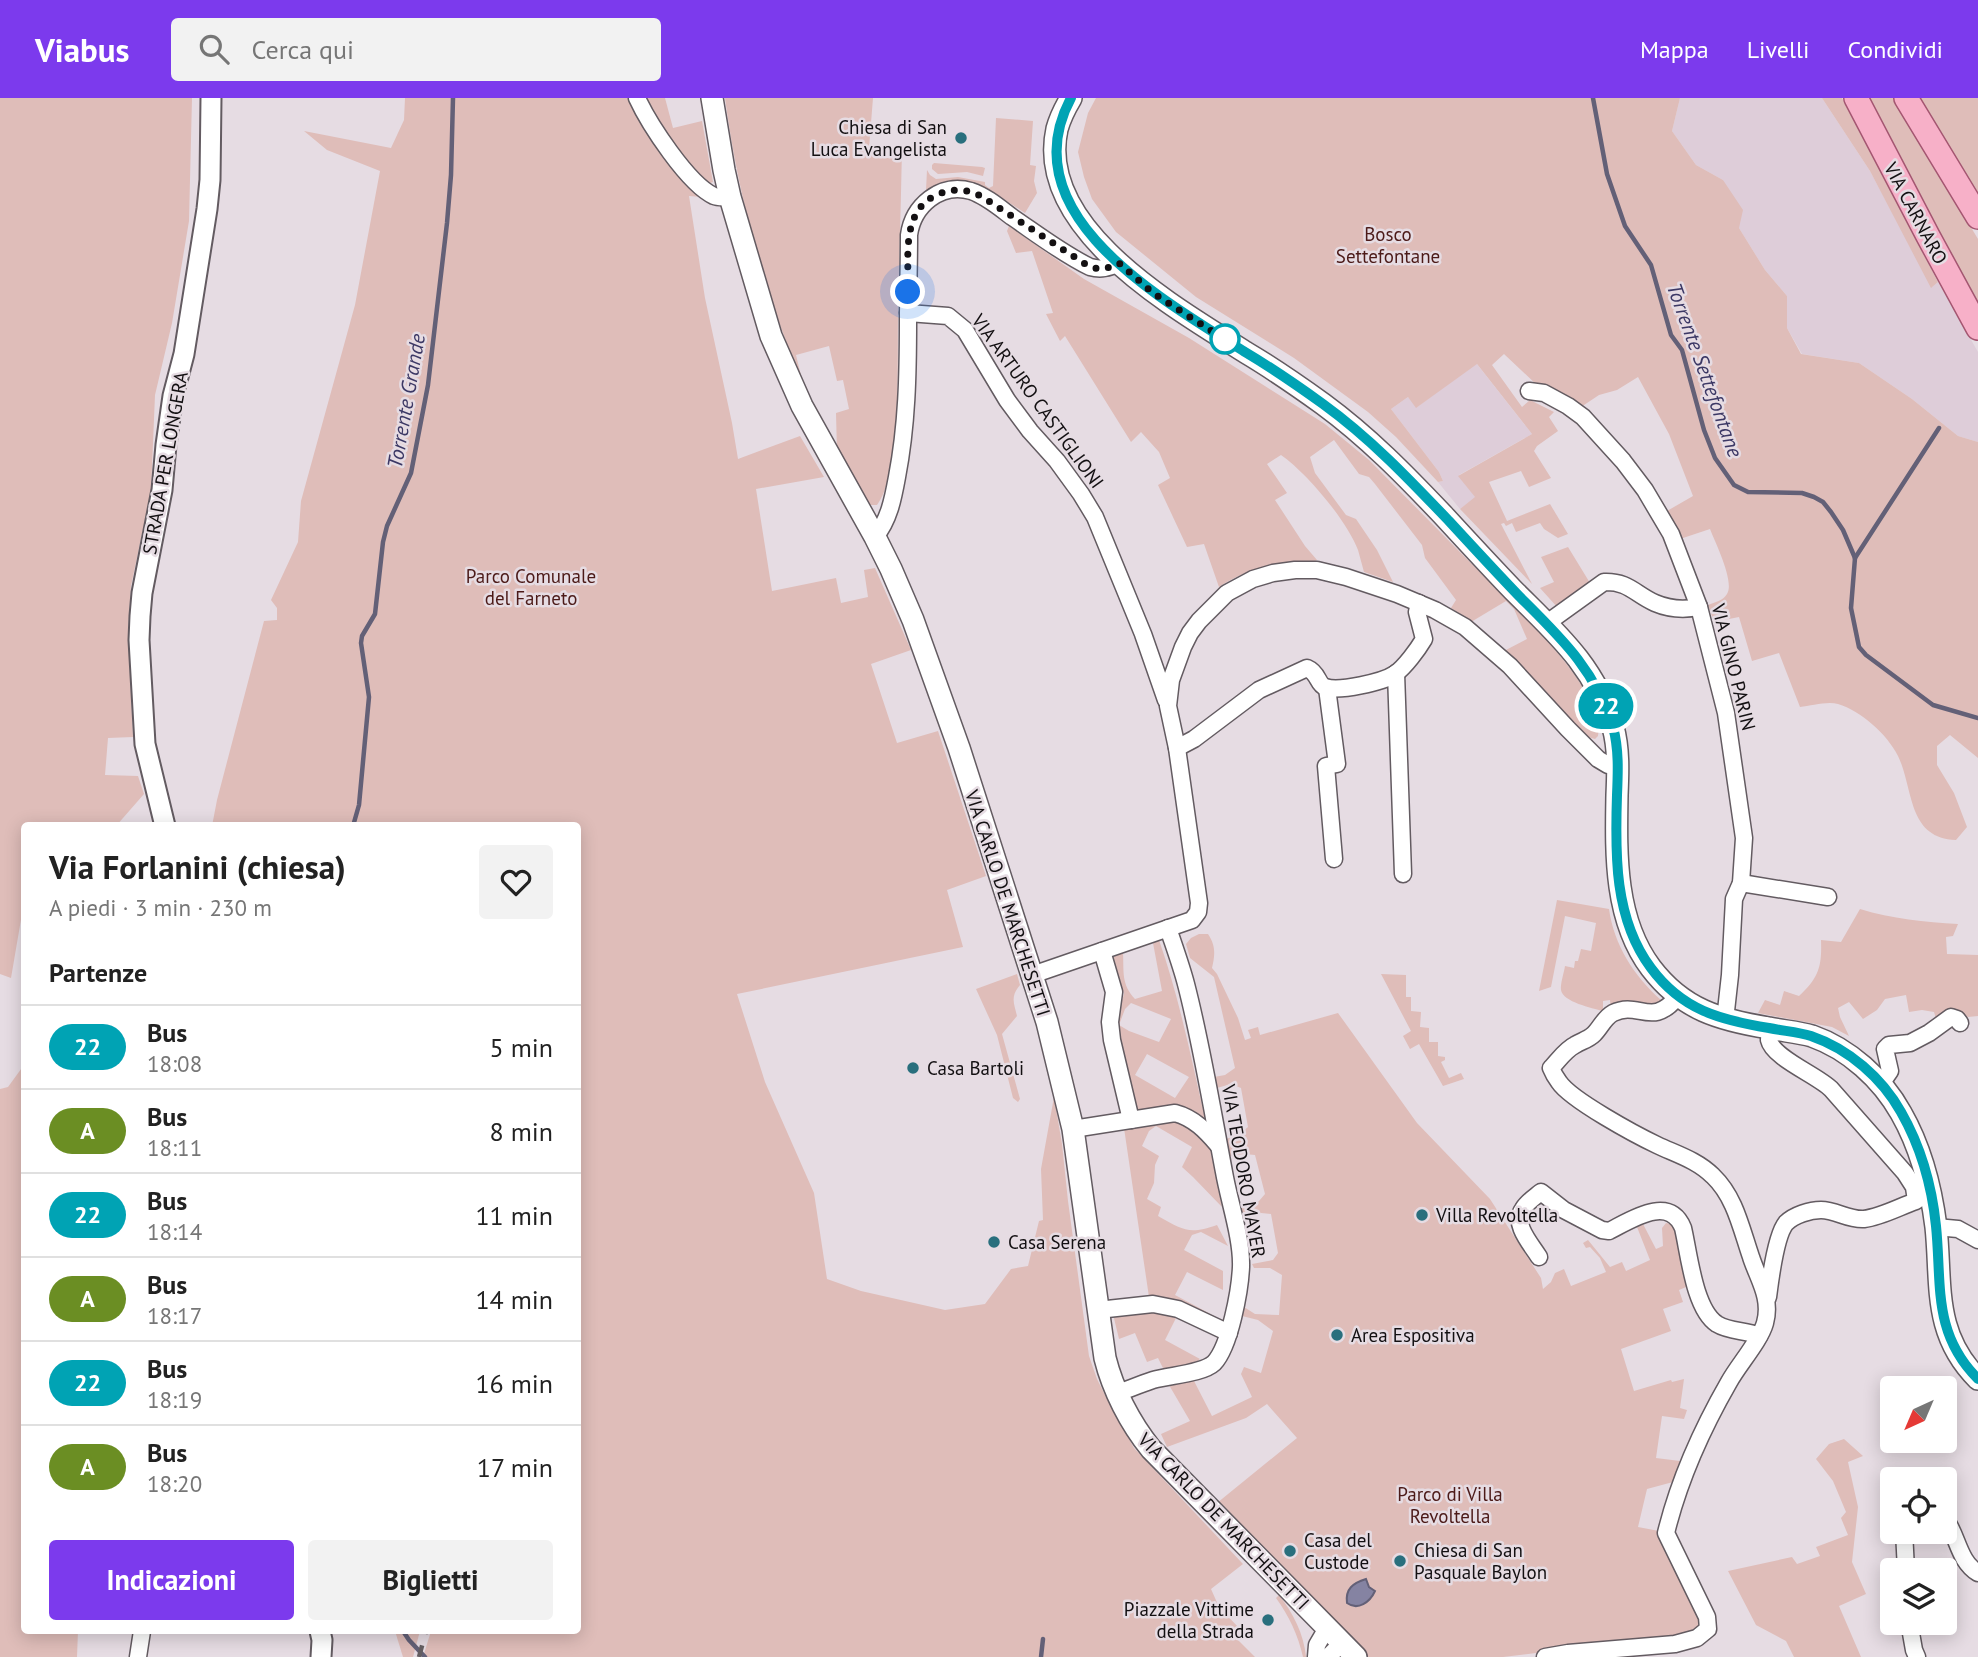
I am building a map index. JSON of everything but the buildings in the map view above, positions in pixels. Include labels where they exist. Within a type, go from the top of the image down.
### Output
[{"type":"main road","name":"VIA CARLO DE MARCHESETTI","points":[[712,98],[730,197],[765,316],[802,406],[891,569],[914,620],[1032,975],[1058,1062],[1073,1129],[1105,1358],[1118,1393],[1151,1449],[1338,1646]]},
{"type":"main road","points":[[1071,98],[1057,130],[1055,144],[1063,191],[1081,220],[1119,263],[1153,293],[1268,367],[1357,430],[1408,478],[1547,623],[1594,680],[1604,701],[1615,737],[1618,766],[1617,850],[1622,899],[1628,924],[1643,957],[1654,972],[1678,996],[1703,1011],[1726,1020],[1810,1035],[1832,1046],[1854,1059],[1881,1084],[1899,1109],[1915,1140],[1926,1171],[1936,1227],[1938,1280],[1947,1331],[1959,1355],[1978,1379]]},
{"type":"main road","name":"VIA CARNARO","points":[[1856,98],[1978,328]]},
{"type":"main road","points":[[1906,98],[1978,217]]},
{"type":"street","name":"STRADA PER LONGERA","points":[[164,822],[145,744],[140,616],[162,490],[173,396],[184,354],[207,209],[211,98]]},
{"type":"street","points":[[637,98],[660,138],[698,184],[715,196],[730,197]]},
{"type":"street","points":[[874,537],[887,518],[903,447],[908,395],[910,224],[918,210],[927,200],[946,191],[962,189],[981,196],[1090,267],[1110,268],[1119,263]]},
{"type":"street","name":"VIA ARTURO CASTIGLIONI","points":[[908,313],[948,316],[965,330],[1007,400],[1057,461],[1095,517],[1143,634],[1168,706],[1177,748],[1199,903],[1198,912],[1192,920],[1168,928]]},
{"type":"street","name":"VIA GINO PARIN","points":[[1529,391],[1544,393],[1583,417],[1623,461],[1645,490],[1671,534],[1699,607],[1726,713],[1744,838],[1741,883],[1734,900],[1726,1020]]},
{"type":"street","points":[[1168,706],[1171,680],[1190,633],[1209,609],[1227,593],[1253,579],[1273,573],[1317,570],[1397,594],[1449,617],[1478,637],[1518,673],[1584,747],[1608,765],[1618,766]]},
{"type":"street","points":[[1547,623],[1604,582],[1626,584],[1656,604],[1675,608],[1699,607]]},
{"type":"street","points":[[1177,748],[1194,739],[1259,690],[1307,668],[1314,671],[1321,684],[1327,688],[1363,685],[1396,673],[1423,639],[1417,612],[1419,603]]},
{"type":"street","points":[[1396,673],[1403,874]]},
{"type":"street","points":[[1327,688],[1337,764],[1326,766],[1334,859]]},
{"type":"street","points":[[1741,883],[1828,897]]},
{"type":"street","points":[[1032,975],[1168,928]]},
{"type":"street","name":"VIA TEODORO MAYER","points":[[1118,1393],[1152,1381],[1199,1371],[1216,1361],[1229,1333],[1241,1268],[1240,1249],[1203,1059],[1186,982],[1168,928]]},
{"type":"street","points":[[1102,951],[1114,992],[1110,1022],[1112,1040],[1131,1121]]},
{"type":"street","points":[[1678,996],[1670,1007],[1663,1011],[1616,1012],[1607,1017],[1593,1035],[1573,1045],[1551,1069],[1560,1084],[1578,1098],[1622,1126],[1699,1165],[1713,1176],[1736,1210],[1768,1300]]},
{"type":"street","points":[[1881,1084],[1890,1071],[1885,1049],[1889,1045],[1909,1043],[1951,1017],[1960,1023]]},
{"type":"street","points":[[1545,1657],[1675,1644],[1697,1638],[1708,1629],[1707,1617],[1666,1533],[1695,1448],[1731,1378],[1765,1323],[1779,1239],[1784,1225],[1792,1218],[1819,1210],[1864,1219],[1916,1201],[1914,1187],[1905,1173],[1831,1089],[1822,1080],[1773,1049],[1769,1039],[1770,1028]]},
{"type":"street","points":[[1073,1129],[1175,1113],[1185,1116],[1206,1130],[1219,1147]]},
{"type":"street","points":[[1539,1257],[1521,1228],[1520,1216],[1523,1208],[1541,1192],[1564,1210],[1602,1230],[1609,1231],[1644,1214],[1657,1211],[1674,1214],[1683,1228],[1697,1290],[1710,1318],[1729,1329],[1759,1336]]},
{"type":"street","points":[[1936,1227],[1958,1229],[1978,1240]]},
{"type":"street","points":[[1098,1310],[1153,1304],[1178,1310],[1229,1333]]},
{"type":"street","points":[[1957,1542],[1965,1562],[1978,1573]]},
{"type":"street","points":[[138,1657],[142,1634]]},
{"type":"street","points":[[321,1634],[321,1657]]},
{"type":"street","points":[[1911,1635],[1917,1657]]},
{"type":"street","points":[[1316,1657],[1320,1637],[1338,1646]]},
{"type":"shaded area","points":[[1680,98],[1822,98],[1870,171],[1932,287],[1938,282],[1978,352],[1978,442],[1958,436],[1912,399],[1859,363],[1802,354],[1787,328],[1787,296],[1765,270],[1739,228],[1723,180],[1696,165],[1672,131]]},
{"type":"shaded area","points":[[1476,363],[1532,434],[1459,475],[1476,498],[1460,509],[1438,482],[1443,481],[1439,472],[1391,409],[1408,397],[1417,407]]},
{"type":"green space","points":[[0,98],[192,98],[189,221],[172,323],[155,395],[151,491],[131,586],[128,632],[133,737],[108,738],[105,775],[138,776],[144,794],[120,822],[21,822],[21,920],[11,978],[0,974]]},
{"type":"green space","name":"Parco Comunale del Farneto","points":[[405,98],[631,98],[702,197],[689,196],[705,298],[738,459],[800,436],[824,477],[756,489],[772,591],[836,578],[841,603],[868,597],[864,570],[875,568],[911,650],[871,664],[897,743],[938,731],[986,876],[947,890],[963,947],[737,994],[765,1082],[814,1193],[827,1279],[861,1291],[945,1310],[985,1304],[1011,1269],[1028,1266],[1039,1221],[1043,1220],[1041,1169],[1054,1097],[1089,1356],[1097,1379],[1134,1448],[1243,1564],[1211,1589],[1219,1607],[1239,1628],[1233,1635],[1255,1657],[423,1657],[430,1634],[581,1634],[581,822],[213,822],[264,621],[277,620],[277,608],[271,600],[298,542],[301,501],[355,305],[380,171],[327,150],[304,131],[391,148],[404,120]]},
{"type":"green space","points":[[643,98],[665,98],[673,128],[702,121],[713,182],[707,184],[656,126]]},
{"type":"green space","points":[[725,98],[873,98],[869,148],[902,149],[897,414],[891,468],[885,490],[877,505],[865,502],[837,452],[836,413],[849,409],[843,380],[837,381],[829,346],[796,355],[803,384],[789,349],[754,243],[737,171]]},
{"type":"green space","name":"Bosco Settefontane","points":[[1096,98],[1680,98],[1672,131],[1696,165],[1723,180],[1743,210],[1739,228],[1765,270],[1787,296],[1787,328],[1801,354],[1859,363],[1912,399],[1958,436],[1978,442],[1978,758],[1950,735],[1937,746],[1937,765],[1954,793],[1967,827],[1956,840],[1940,837],[1929,831],[1920,821],[1898,756],[1872,724],[1847,707],[1834,703],[1800,707],[1779,653],[1752,661],[1739,617],[1714,622],[1708,605],[1721,600],[1729,588],[1720,552],[1710,529],[1680,539],[1667,511],[1693,496],[1669,434],[1638,377],[1617,390],[1599,395],[1581,407],[1555,390],[1538,386],[1504,354],[1492,365],[1522,407],[1530,400],[1554,412],[1549,417],[1558,431],[1534,451],[1551,478],[1529,487],[1521,471],[1489,482],[1507,521],[1550,504],[1568,534],[1558,538],[1540,523],[1516,532],[1512,523],[1506,526],[1501,524],[1532,584],[1460,509],[1475,497],[1458,476],[1532,434],[1477,364],[1416,408],[1408,397],[1391,409],[1439,472],[1443,481],[1438,482],[1396,437],[1368,412],[1294,358],[1196,297],[1116,232],[1092,199],[1078,152],[1088,113]]},
{"type":"green space","points":[[1822,98],[1842,98],[1938,282],[1931,288],[1870,171]]},
{"type":"green space","points":[[1870,98],[1893,98],[1978,239],[1978,306]]},
{"type":"green space","points":[[1916,98],[1978,98],[1978,200]]},
{"type":"green space","points":[[996,118],[1033,121],[1030,165],[1036,166],[1034,181],[1037,193],[1025,213],[990,191],[966,182],[941,184],[926,190],[927,170],[936,179],[958,177],[985,182],[989,188],[993,186]]},
{"type":"green space","points":[[934,163],[985,168],[983,176],[967,172],[938,174],[932,169]]},
{"type":"green space","points":[[1009,226],[1084,279],[1189,338],[1325,424],[1369,460],[1544,637],[1571,670],[1588,697],[1598,724],[1598,736],[1595,739],[1588,737],[1574,726],[1544,690],[1504,651],[1527,639],[1514,609],[1506,601],[1471,622],[1451,608],[1456,600],[1425,558],[1422,545],[1375,484],[1369,477],[1359,474],[1334,440],[1310,457],[1315,473],[1346,515],[1356,519],[1377,550],[1393,582],[1364,572],[1353,538],[1336,512],[1302,473],[1281,455],[1267,464],[1287,493],[1275,500],[1317,560],[1308,564],[1262,567],[1219,587],[1204,544],[1187,547],[1158,485],[1170,478],[1159,452],[1141,432],[1131,442],[1065,336],[1060,341],[1046,314],[1053,313],[1032,251],[1016,253],[1007,231]]},
{"type":"green space","points":[[1568,547],[1590,583],[1558,608],[1540,588],[1554,582],[1541,557]]},
{"type":"green space","points":[[1557,900],[1609,909],[1615,935],[1627,959],[1642,981],[1661,1000],[1659,1005],[1611,1011],[1610,1000],[1603,1001],[1603,1011],[1567,998],[1561,990],[1565,966],[1574,968],[1581,949],[1591,951],[1596,923],[1565,916],[1551,987],[1539,991]]},
{"type":"green space","points":[[1860,909],[1909,920],[1958,924],[1953,936],[1946,937],[1947,954],[1978,955],[1978,1016],[1968,1017],[1951,1010],[1936,1019],[1934,1012],[1909,1012],[1906,995],[1885,999],[1877,1010],[1863,1019],[1849,1002],[1838,1008],[1849,1036],[1832,1027],[1758,1013],[1765,1000],[1780,1005],[1784,991],[1799,996],[1806,989],[1818,971],[1821,940],[1841,942]]},
{"type":"green space","name":"Parco di Villa Revoltella","points":[[1199,934],[1208,934],[1214,947],[1212,968],[1238,1018],[1245,1040],[1251,1038],[1248,1030],[1258,1027],[1260,1035],[1338,1013],[1417,1123],[1490,1199],[1541,1278],[1543,1289],[1551,1282],[1555,1273],[1564,1269],[1571,1286],[1606,1272],[1600,1258],[1583,1243],[1588,1240],[1610,1267],[1622,1262],[1626,1271],[1650,1260],[1637,1227],[1643,1224],[1656,1249],[1663,1246],[1662,1228],[1666,1223],[1675,1225],[1691,1285],[1679,1290],[1683,1302],[1663,1309],[1671,1331],[1621,1349],[1634,1391],[1684,1379],[1680,1408],[1687,1410],[1684,1419],[1662,1416],[1656,1458],[1680,1461],[1673,1482],[1647,1489],[1638,1527],[1659,1531],[1702,1620],[1699,1630],[1690,1634],[1503,1657],[1368,1657],[1217,1503],[1297,1438],[1267,1404],[1246,1418],[1167,1447],[1161,1434],[1190,1421],[1169,1385],[1193,1379],[1212,1416],[1252,1397],[1241,1374],[1244,1367],[1261,1373],[1273,1331],[1258,1320],[1242,1316],[1244,1307],[1255,1314],[1279,1315],[1282,1275],[1270,1268],[1254,1268],[1252,1264],[1273,1260],[1278,1253],[1271,1214],[1261,1213],[1242,1219],[1239,1207],[1259,1201],[1265,1194],[1255,1155],[1230,1156],[1224,1140],[1248,1127],[1241,1088],[1231,1084],[1217,1088],[1214,1077],[1225,1075],[1235,1068],[1214,977],[1190,958],[1186,944]]},
{"type":"green space","points":[[1159,940],[1173,985],[1206,1123],[1189,1111],[1171,1105],[1137,1112],[1117,1028],[1124,994],[1113,957],[1123,953],[1125,983],[1135,999],[1162,991],[1153,943]],"holes":[[[1131,1003],[1171,1019],[1159,1042],[1119,1025],[1125,1009]],[[1147,1054],[1189,1077],[1175,1098],[1135,1075]]]},
{"type":"green space","points":[[1017,974],[1020,985],[1014,1000],[1017,1016],[1002,1034],[1020,1099],[1018,1102],[1013,1098],[997,1035],[976,989]]},
{"type":"green space","points":[[1381,974],[1406,975],[1406,997],[1411,997],[1411,1011],[1421,1012],[1420,1027],[1429,1028],[1429,1042],[1438,1042],[1438,1056],[1445,1057],[1441,1062],[1449,1078],[1461,1073],[1464,1079],[1443,1086],[1419,1044],[1410,1049],[1403,1036],[1411,1031]]},
{"type":"green space","points":[[21,1069],[21,1634],[78,1634],[77,1657],[0,1657],[0,1089],[8,1087]]},
{"type":"green space","points":[[1175,1119],[1189,1126],[1210,1148],[1222,1207],[1182,1167],[1192,1147],[1156,1126],[1149,1131],[1142,1146],[1159,1156],[1155,1165],[1154,1183],[1147,1199],[1161,1207],[1158,1216],[1180,1228],[1199,1230],[1217,1225],[1228,1246],[1201,1232],[1192,1235],[1184,1250],[1223,1271],[1223,1290],[1187,1272],[1175,1295],[1218,1318],[1181,1304],[1149,1297],[1124,1128]]},
{"type":"green space","points":[[1149,1310],[1176,1318],[1165,1340],[1200,1359],[1193,1365],[1164,1370],[1158,1358],[1147,1362],[1135,1333],[1119,1339],[1113,1314]]},
{"type":"green space","points":[[1844,1439],[1863,1456],[1848,1462],[1858,1507],[1852,1562],[1866,1594],[1839,1606],[1861,1657],[1794,1657],[1786,1641],[1756,1625],[1728,1571],[1792,1557],[1797,1564],[1820,1556],[1816,1547],[1848,1535],[1841,1518],[1846,1512],[1833,1481],[1816,1459],[1829,1444]]},
{"type":"green space","points":[[1279,1595],[1297,1624],[1306,1657],[1303,1657],[1292,1626],[1276,1598]]},
{"type":"green space","points":[[396,1634],[419,1634],[413,1657],[403,1657]]},
{"type":"water","points":[[1366,1579],[1369,1587],[1375,1591],[1370,1599],[1359,1606],[1347,1603],[1347,1594],[1351,1587]]},
{"type":"waterway","name":"Torrente Grande","points":[[354,822],[359,805],[369,697],[361,643],[362,636],[375,614],[383,542],[387,526],[411,473],[428,385],[447,223],[453,98]]},
{"type":"waterway","name":"Torrente Settefontane","points":[[1593,98],[1607,174],[1625,226],[1651,265],[1671,335],[1682,350],[1704,430],[1715,458],[1734,485],[1748,492],[1802,493],[1823,502],[1843,530],[1855,558],[1851,608],[1859,647],[1933,705],[1978,718]]},
{"type":"waterway","points":[[1855,558],[1939,428]]},
{"type":"waterway","name":"Torrente Grande","points":[[405,1634],[425,1657]]},
{"type":"waterway","points":[[1041,1657],[1043,1639]]},
{"type":"railway","points":[[419,1657],[425,1634]]},
{"type":"bus line","name":"22","points":[[1071,98],[1057,130],[1055,144],[1059,177],[1072,207],[1102,245],[1153,293],[1322,403],[1382,452],[1547,623],[1594,680],[1604,701],[1615,737],[1618,766],[1617,850],[1623,906],[1634,940],[1654,972],[1678,996],[1703,1011],[1726,1020],[1810,1035],[1832,1046],[1871,1073],[1899,1109],[1915,1140],[1926,1171],[1936,1227],[1938,1280],[1947,1331],[1959,1355],[1978,1379]]},
{"type":"place","name":"Chiesa di San Luca Evangelista","points":[[961,138]]},
{"type":"place","name":"Casa Bartoli","points":[[913,1068]]},
{"type":"place","name":"Villa Revoltella","points":[[1422,1215]]},
{"type":"place","name":"Casa Serena","points":[[994,1242]]},
{"type":"place","name":"Area Espositiva","points":[[1337,1335]]},
{"type":"place","name":"Casa del Custode","points":[[1290,1551]]},
{"type":"place","name":"Chiesa di San Pasquale Baylon","points":[[1400,1561]]},
{"type":"place","name":"Piazzale Vittime della Strada","points":[[1268,1620]]},
{"type":"route","points":[[908,292],[909,235],[913,217],[927,200],[935,195],[962,189],[981,196],[1090,267],[1110,268],[1119,263],[1153,293],[1227,341],[1225,339]]}]
